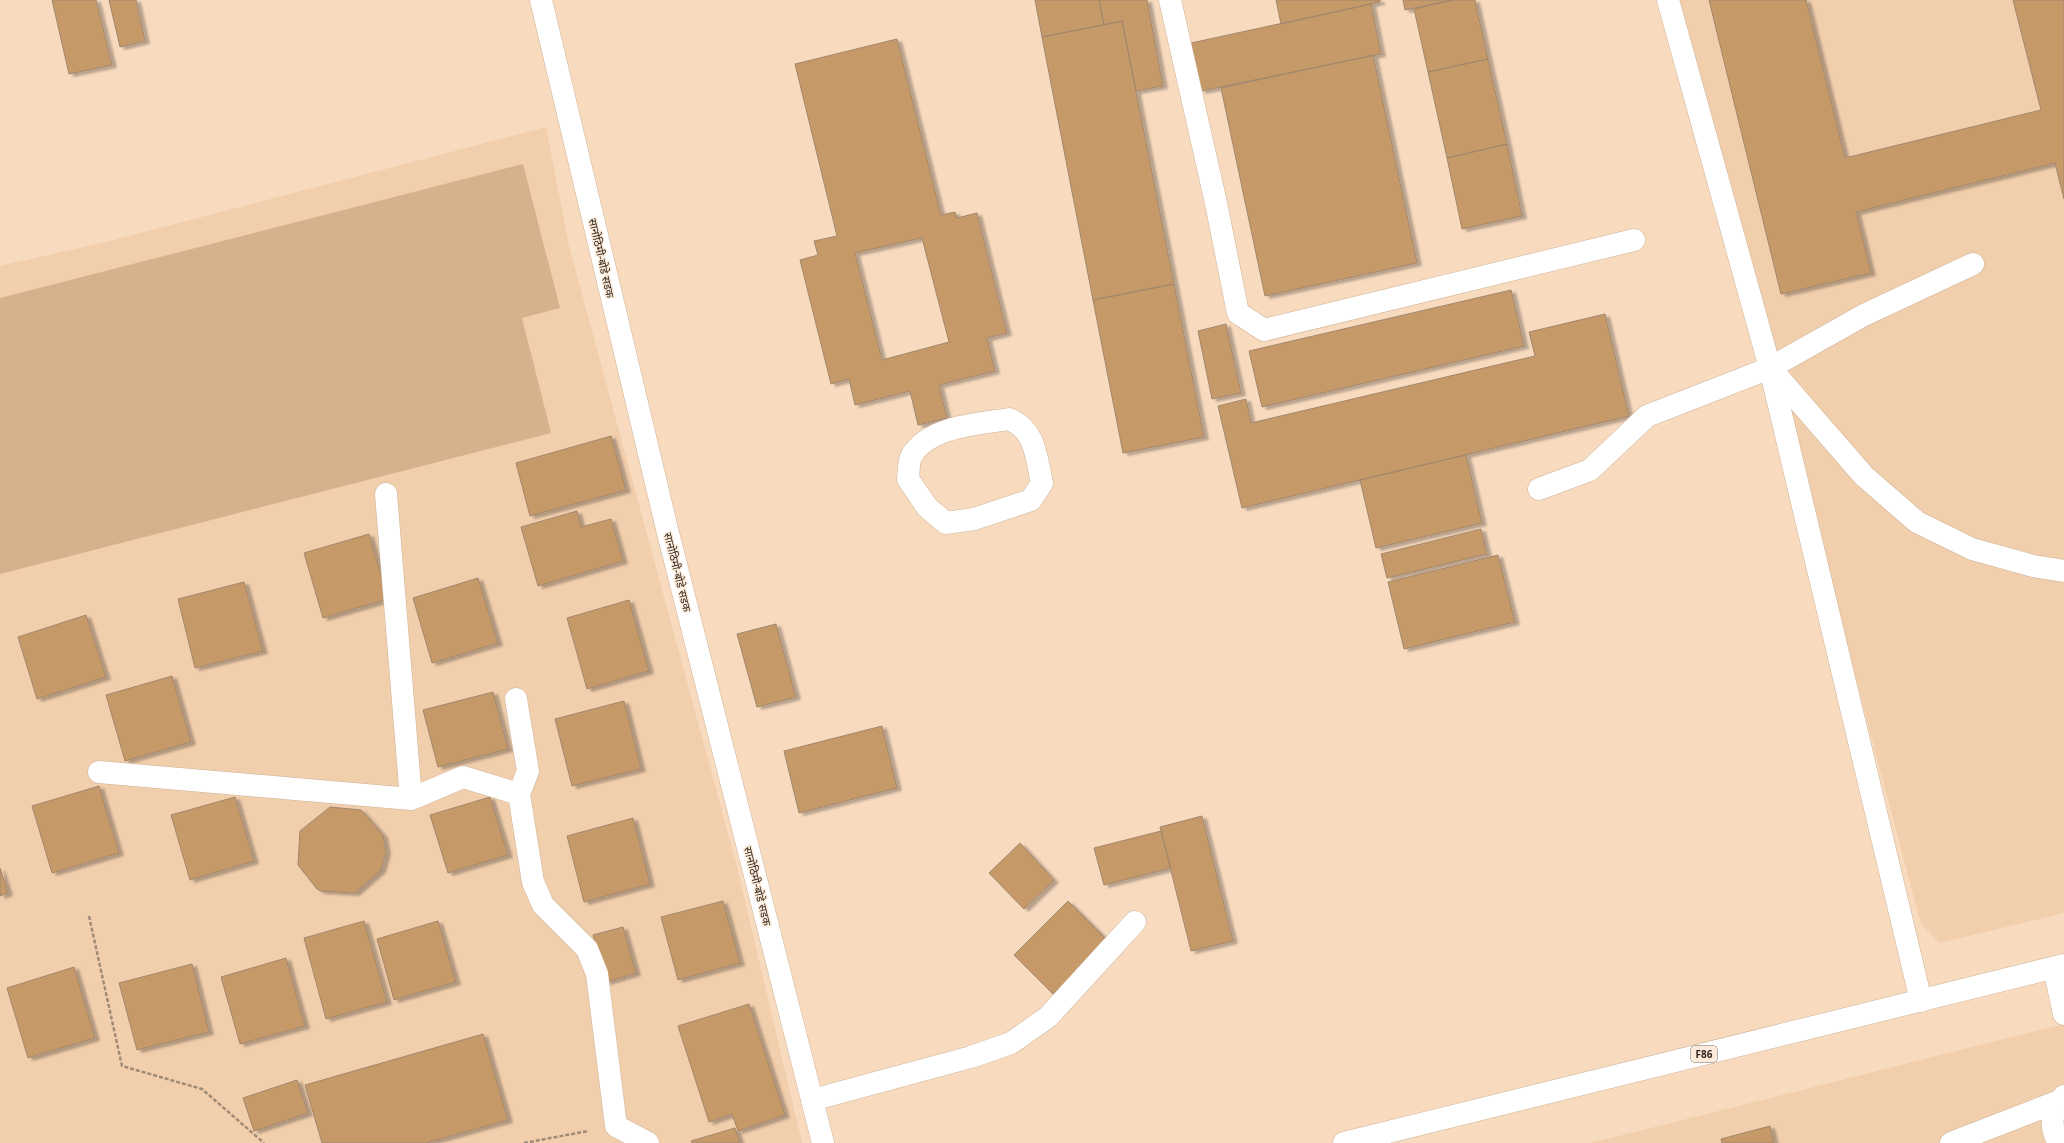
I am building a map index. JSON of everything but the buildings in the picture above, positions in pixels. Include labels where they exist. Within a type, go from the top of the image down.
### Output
[{"type":"street","name":"सानोठिमी-बोडे सडक","points":[[541,0],[655,478],[823,1143]]},
{"type":"street","points":[[1170,0],[1216,203],[1238,314],[1264,330],[1634,240]]},
{"type":"street","points":[[1668,0],[1770,368],[1921,1000]]},
{"type":"street","points":[[1539,488],[1590,470],[1647,416],[1770,368],[1864,315],[1973,264]]},
{"type":"street","points":[[1770,368],[1864,476],[1917,522],[1972,549],[2033,566],[2064,571]]},
{"type":"street","points":[[1009,419],[1020,424],[1033,441],[1042,483],[1031,500],[974,519],[946,523],[927,507],[908,480],[911,456],[919,446],[948,430],[1009,419]]},
{"type":"street","points":[[386,494],[411,799]]},
{"type":"street","points":[[516,699],[528,770],[519,794],[533,882],[544,905],[587,949],[597,974],[616,1126],[648,1143]]},
{"type":"street","points":[[99,772],[411,799],[463,777],[519,794]]},
{"type":"street","points":[[812,1100],[971,1057],[1010,1043],[1048,1018],[1135,922]]},
{"type":"street","points":[[2059,967],[2064,1014]]},
{"type":"street","name":"F86","points":[[1344,1143],[2059,967]]},
{"type":"street","points":[[1951,1143],[2061,1099]]},
{"type":"street","points":[[2059,1143],[2054,1136],[2052,1124],[2053,1112],[2061,1099]]},
{"type":"path","points":[[89,916],[122,1066],[202,1089],[264,1143]]},
{"type":"path","points":[[524,1143],[616,1126]]},
{"type":"shaded area","points":[[1676,0],[2064,0],[2064,913],[1940,943],[1921,924]]},
{"type":"shaded area","points":[[546,127],[569,246],[736,863],[802,1143],[0,1143],[0,266],[110,241]]},
{"type":"shaded area","points":[[523,164],[560,308],[522,318],[551,433],[0,574],[0,298]]},
{"type":"shaded area","points":[[2064,1024],[2064,1143],[1589,1143],[1635,1132]]}]
